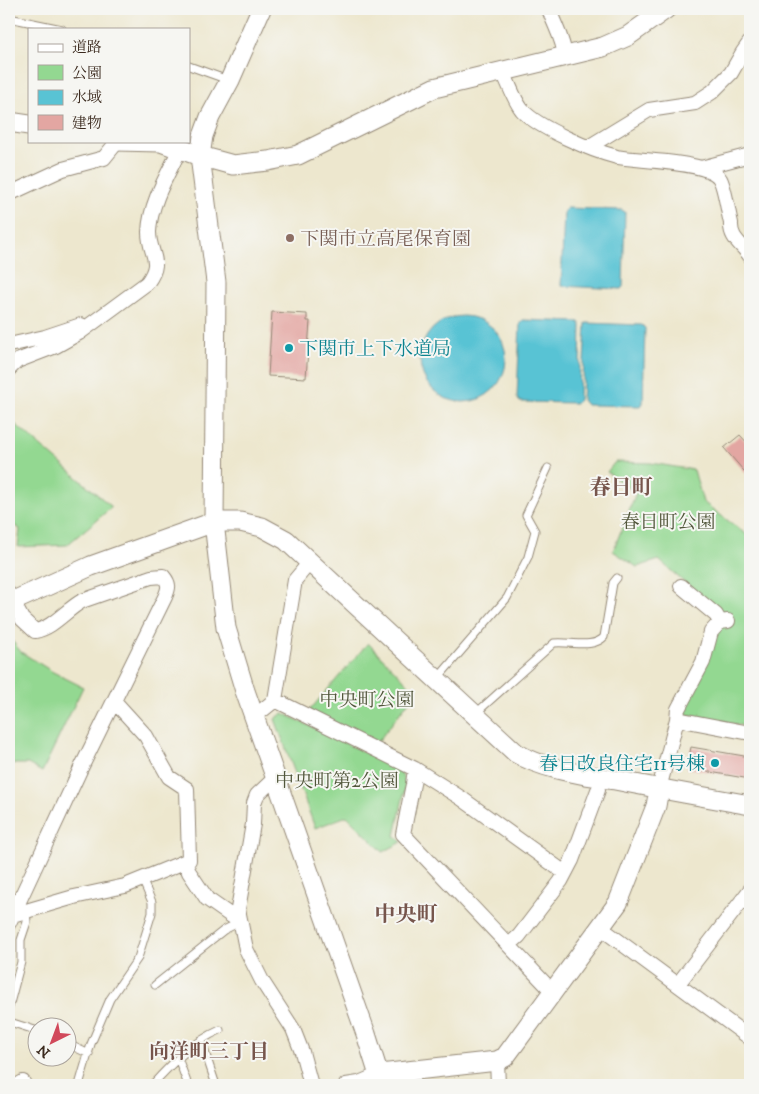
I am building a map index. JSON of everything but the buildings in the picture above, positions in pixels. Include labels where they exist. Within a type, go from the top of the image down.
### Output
[{"type":"street","points":[[261,9],[230,80],[210,117],[203,136],[200,156],[216,282],[214,522],[226,628],[245,691],[381,1080]]},
{"type":"street","points":[[549,9],[564,45],[565,57]]},
{"type":"street","points":[[9,194],[63,169],[104,158],[116,142],[161,142],[233,165],[298,155],[434,88],[603,47],[628,36],[666,9]]},
{"type":"street","points":[[590,146],[649,110],[695,103],[712,92],[731,73],[750,42]]},
{"type":"street","points":[[503,72],[522,109],[564,137],[617,157],[690,165],[713,172],[720,178],[731,223],[730,231],[734,239],[750,256]]},
{"type":"street","points":[[9,122],[28,125]]},
{"type":"street","points":[[9,369],[17,361],[56,346],[79,333],[147,283],[154,274],[156,261],[150,240],[150,229],[154,209],[180,148]]},
{"type":"street","points":[[700,168],[750,155]]},
{"type":"street","points":[[9,345],[45,337],[98,319]]},
{"type":"street","points":[[10,918],[169,587],[163,576],[151,577],[82,601],[44,629],[36,631],[22,619],[10,600],[91,566],[214,522],[240,522],[262,527],[286,540],[516,752],[527,759],[541,765],[576,773],[750,805]]},
{"type":"street","points":[[254,717],[275,700],[295,580],[310,562]]},
{"type":"street","points":[[346,1085],[497,1061],[505,1057],[618,903],[656,806],[678,709],[703,662],[711,632],[724,622],[681,586]]},
{"type":"street","points":[[275,700],[414,769],[461,798],[565,873]]},
{"type":"street","points":[[10,918],[26,911],[74,897],[125,886],[189,860],[187,789],[169,777],[146,736],[115,702]]},
{"type":"street","points":[[677,719],[750,733]]},
{"type":"street","points":[[414,769],[414,784],[404,834],[553,992]]},
{"type":"street","points":[[276,777],[257,795],[254,802],[253,824],[238,909],[246,949],[262,981],[293,1029],[302,1052],[311,1085]]},
{"type":"street","points":[[509,945],[524,929],[561,881],[572,860],[598,790]]},
{"type":"street","points":[[185,862],[189,872],[207,900],[240,922]]},
{"type":"street","points":[[678,984],[746,905],[750,890]]},
{"type":"street","points":[[609,934],[750,1039]]},
{"type":"street","points":[[497,1061],[498,1085]]},
{"type":"lane","points":[[9,18],[57,28]]},
{"type":"lane","points":[[190,66],[230,80]]},
{"type":"lane","points":[[437,680],[507,598],[528,557],[535,535],[534,527],[526,515],[548,468]]},
{"type":"lane","points":[[475,714],[554,644],[594,643],[601,640],[604,637],[613,583],[617,578]]},
{"type":"lane","points":[[80,1085],[91,1044],[110,999],[138,958],[150,922],[152,902],[142,879]]},
{"type":"lane","points":[[9,1007],[21,962],[21,940],[27,922],[26,911]]},
{"type":"lane","points":[[155,985],[224,930],[240,922]]},
{"type":"lane","points":[[9,1020],[28,1028]]},
{"type":"lane","points":[[154,1084],[178,1058],[200,1040],[220,1030]]},
{"type":"lane","points":[[200,1040],[216,1085]]},
{"type":"lane","points":[[78,1049],[89,1054]]},
{"type":"lane","points":[[178,1058],[188,1085]]},
{"type":"green space","points":[[9,419],[112,507],[67,545],[18,547],[20,529],[9,522]]},
{"type":"green space","name":"春日町公園","points":[[615,462],[651,463],[694,470],[703,502],[750,537],[750,727],[685,714],[682,710],[721,615],[659,560],[637,567],[613,551],[636,493],[607,472]]},
{"type":"green space","points":[[9,637],[21,652],[53,672],[83,687],[42,772],[28,764],[11,764],[9,766]]},
{"type":"green space","name":"中央町公園","points":[[368,643],[416,692],[377,743],[309,711]]},
{"type":"green space","name":"中央町第2公園","points":[[283,713],[399,769],[406,784],[395,836],[402,842],[383,852],[347,816],[315,828],[275,719]]},
{"type":"water","points":[[567,208],[622,210],[625,212],[623,287],[621,289],[561,286],[564,211]]},
{"type":"water","points":[[463,316],[487,323],[499,335],[506,359],[499,383],[487,395],[463,402],[439,395],[427,383],[420,359],[427,335],[439,323]]},
{"type":"water","points":[[523,320],[579,322],[581,325],[579,400],[576,403],[520,402],[517,398],[520,323]]},
{"type":"water","points":[[586,323],[642,325],[645,328],[643,403],[641,406],[586,405],[582,400]]},
{"type":"place","name":"下関市立高尾保育園","points":[[290,238]]},
{"type":"place","name":"下関市上下水道局","points":[[289,348]]},
{"type":"place","name":"春日改良住宅11号棟","points":[[715,763]]},
{"type":"district","name":"春日町","points":[[621,487]]},
{"type":"district","name":"中央町","points":[[406,914]]},
{"type":"district","name":"向洋町三丁目","points":[[209,1051]]}]
